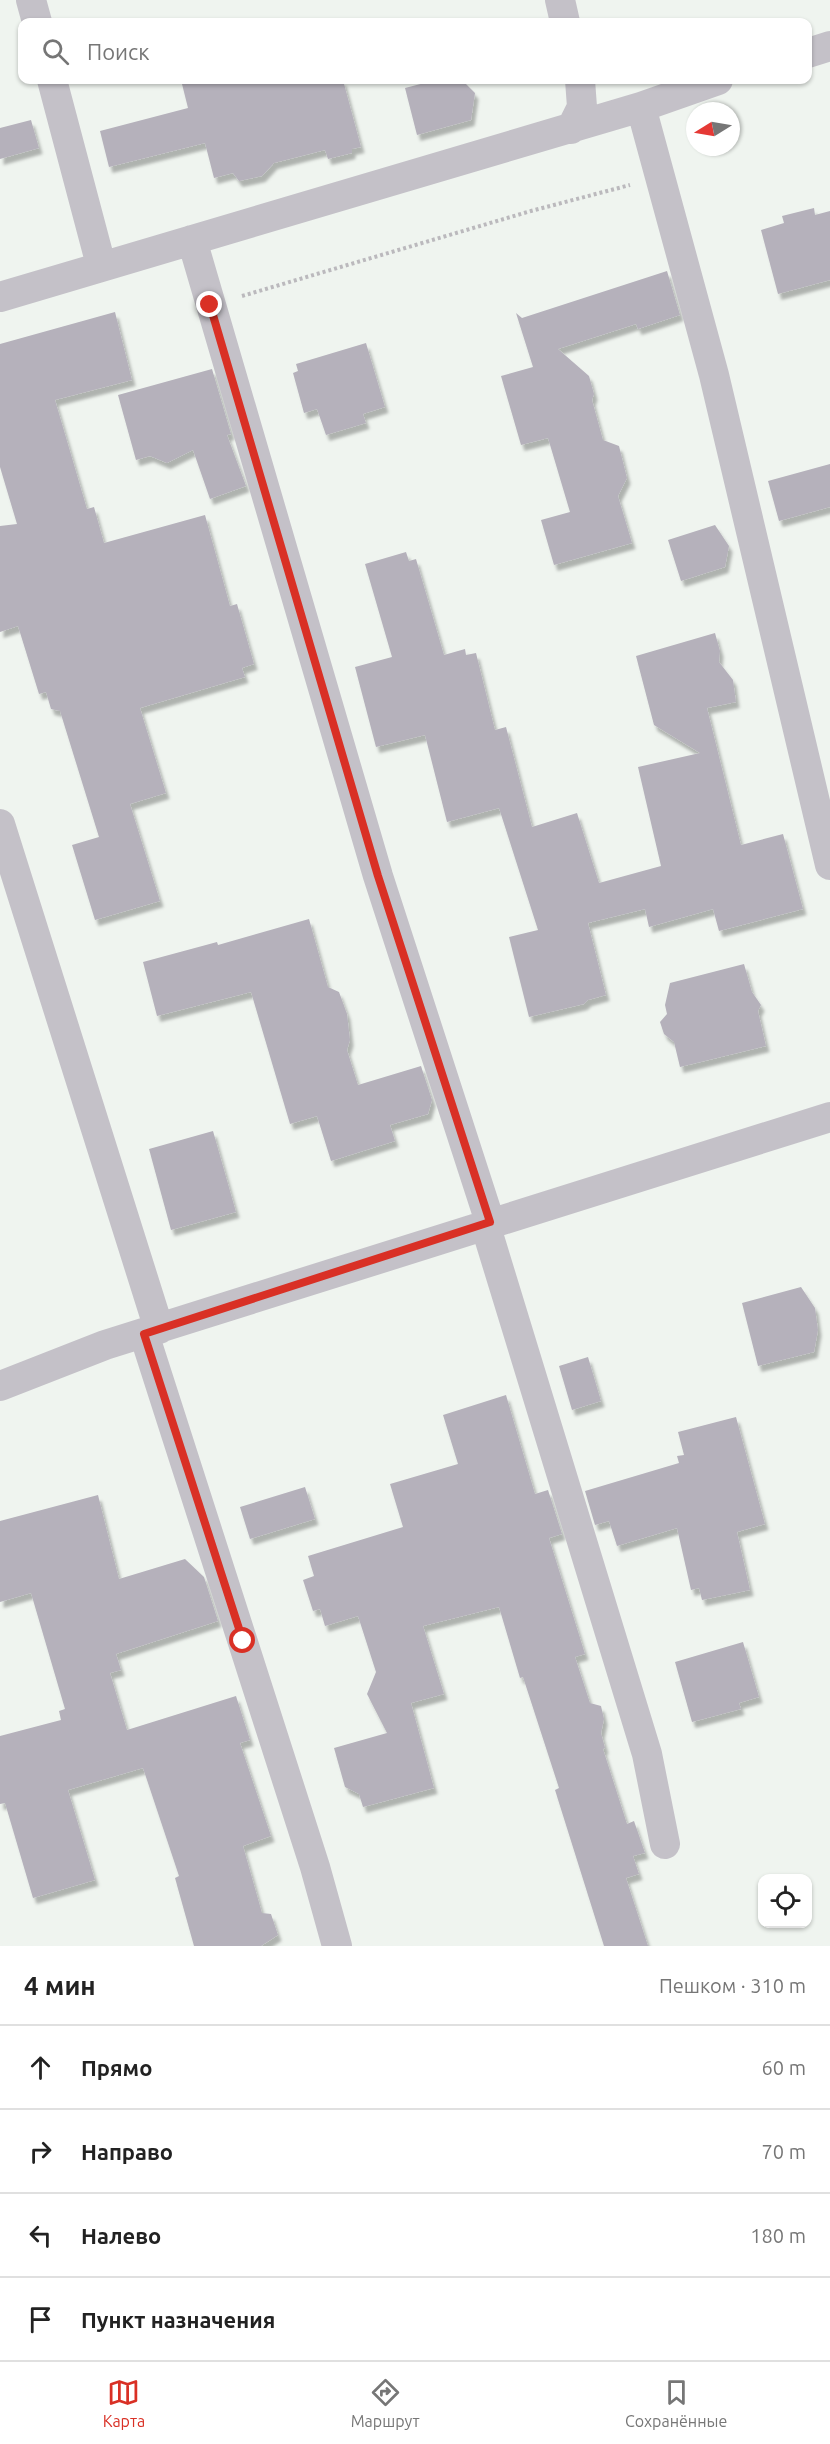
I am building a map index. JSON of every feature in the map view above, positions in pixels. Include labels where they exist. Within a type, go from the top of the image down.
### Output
[{"type":"street","points":[[31,0],[36,18]]},
{"type":"street","points":[[560,0],[564,18]]},
{"type":"street","points":[[812,51],[830,46]]},
{"type":"street","points":[[53,84],[101,265]]},
{"type":"street","points":[[571,129],[582,107],[580,84]]},
{"type":"street","points":[[0,297],[101,265],[571,129],[707,84]]},
{"type":"street","points":[[641,107],[714,375],[830,865]]},
{"type":"street","points":[[192,240],[378,876],[487,1223],[647,1754],[665,1844]]},
{"type":"street","points":[[0,824],[337,1946]]},
{"type":"street","points":[[0,1386],[105,1345],[487,1223],[830,1118]]},
{"type":"path","points":[[210,305],[587,195],[660,178]]},
{"type":"building","points":[[182,84],[344,84],[361,147],[352,149],[352,153],[328,159],[325,150],[274,163],[262,176],[239,181],[233,173],[214,178],[205,143],[109,167],[100,131],[188,108]]},
{"type":"building","points":[[420,84],[466,84],[475,93],[471,120],[417,135],[405,88]]},
{"type":"building","points":[[31,120],[39,148],[0,159],[0,128]]},
{"type":"building","points":[[814,208],[815,215],[830,211],[830,280],[778,294],[761,230],[784,223],[782,216]]},
{"type":"building","points":[[667,271],[680,315],[638,329],[636,324],[558,349],[589,376],[594,394],[592,400],[603,440],[619,446],[627,478],[618,496],[632,543],[554,565],[541,520],[570,512],[548,438],[521,445],[501,376],[533,367],[516,313],[522,318]]},
{"type":"building","points":[[115,312],[132,380],[55,400],[87,509],[94,507],[104,543],[205,515],[230,606],[237,604],[254,664],[242,668],[245,677],[140,708],[166,793],[130,804],[160,901],[95,920],[72,845],[99,837],[60,711],[51,709],[46,692],[39,694],[18,626],[0,632],[0,526],[17,524],[0,467],[0,344]]},
{"type":"building","points":[[366,343],[385,407],[363,414],[366,423],[326,435],[317,409],[304,413],[293,373],[298,371],[296,364]]},
{"type":"building","points":[[212,369],[231,434],[227,435],[246,486],[210,499],[193,450],[167,463],[150,456],[136,460],[118,395]]},
{"type":"building","points":[[830,464],[830,507],[779,521],[768,481]]},
{"type":"building","points":[[715,525],[729,546],[725,567],[681,581],[668,540]]},
{"type":"building","points":[[406,552],[409,561],[416,559],[444,655],[465,649],[466,655],[476,653],[495,730],[506,727],[532,827],[577,813],[599,883],[661,866],[638,767],[700,753],[654,725],[636,656],[715,633],[720,651],[719,662],[733,680],[736,702],[707,708],[741,845],[783,834],[803,909],[719,931],[713,909],[649,927],[645,909],[588,923],[606,995],[588,1000],[584,1004],[529,1017],[509,937],[538,930],[499,808],[447,822],[425,735],[376,747],[355,667],[392,657],[365,564]]},
{"type":"building","points":[[309,919],[328,987],[339,992],[347,1014],[350,1040],[347,1050],[358,1085],[421,1066],[432,1100],[428,1114],[390,1125],[395,1141],[331,1161],[317,1116],[290,1124],[251,992],[157,1016],[143,962],[217,942],[218,945]]},
{"type":"building","points":[[744,964],[752,992],[761,1005],[758,1011],[766,1046],[680,1067],[674,1042],[664,1034],[660,1022],[667,1014],[665,1005],[670,983]]},
{"type":"building","points":[[213,1131],[236,1212],[171,1230],[149,1149]]},
{"type":"building","points":[[801,1287],[815,1308],[818,1330],[814,1352],[758,1366],[742,1303]]},
{"type":"building","points":[[588,1357],[601,1401],[572,1410],[559,1366]]},
{"type":"building","points":[[506,1395],[535,1494],[548,1490],[562,1534],[549,1538],[585,1654],[575,1657],[590,1703],[601,1706],[604,1719],[601,1733],[605,1748],[603,1749],[627,1824],[634,1821],[645,1853],[633,1856],[639,1874],[626,1878],[648,1946],[604,1946],[555,1790],[559,1788],[523,1677],[520,1678],[499,1607],[423,1626],[444,1694],[411,1703],[434,1788],[363,1807],[359,1794],[345,1787],[334,1748],[387,1733],[367,1694],[376,1672],[358,1616],[325,1626],[320,1609],[313,1611],[303,1580],[314,1576],[308,1556],[403,1527],[390,1484],[458,1464],[443,1415]]},
{"type":"building","points":[[736,1417],[765,1524],[737,1532],[750,1590],[702,1600],[699,1588],[691,1590],[677,1528],[617,1546],[609,1521],[595,1525],[585,1491],[679,1463],[677,1456],[684,1455],[678,1432]]},
{"type":"building","points":[[305,1487],[315,1519],[250,1539],[240,1507]]},
{"type":"building","points":[[98,1495],[119,1579],[185,1559],[204,1577],[218,1621],[116,1654],[121,1670],[110,1673],[127,1730],[236,1696],[250,1740],[240,1743],[271,1836],[243,1846],[262,1913],[271,1914],[278,1935],[261,1946],[194,1946],[175,1878],[179,1876],[143,1768],[68,1790],[95,1880],[33,1898],[5,1803],[0,1804],[0,1736],[61,1720],[59,1711],[65,1709],[31,1593],[0,1602],[0,1521]]},
{"type":"building","points":[[743,1642],[759,1697],[739,1703],[741,1709],[692,1722],[675,1662]]},
{"type":"route","points":[[210,305],[378,876],[490,1222],[144,1334],[243,1641]]}]
